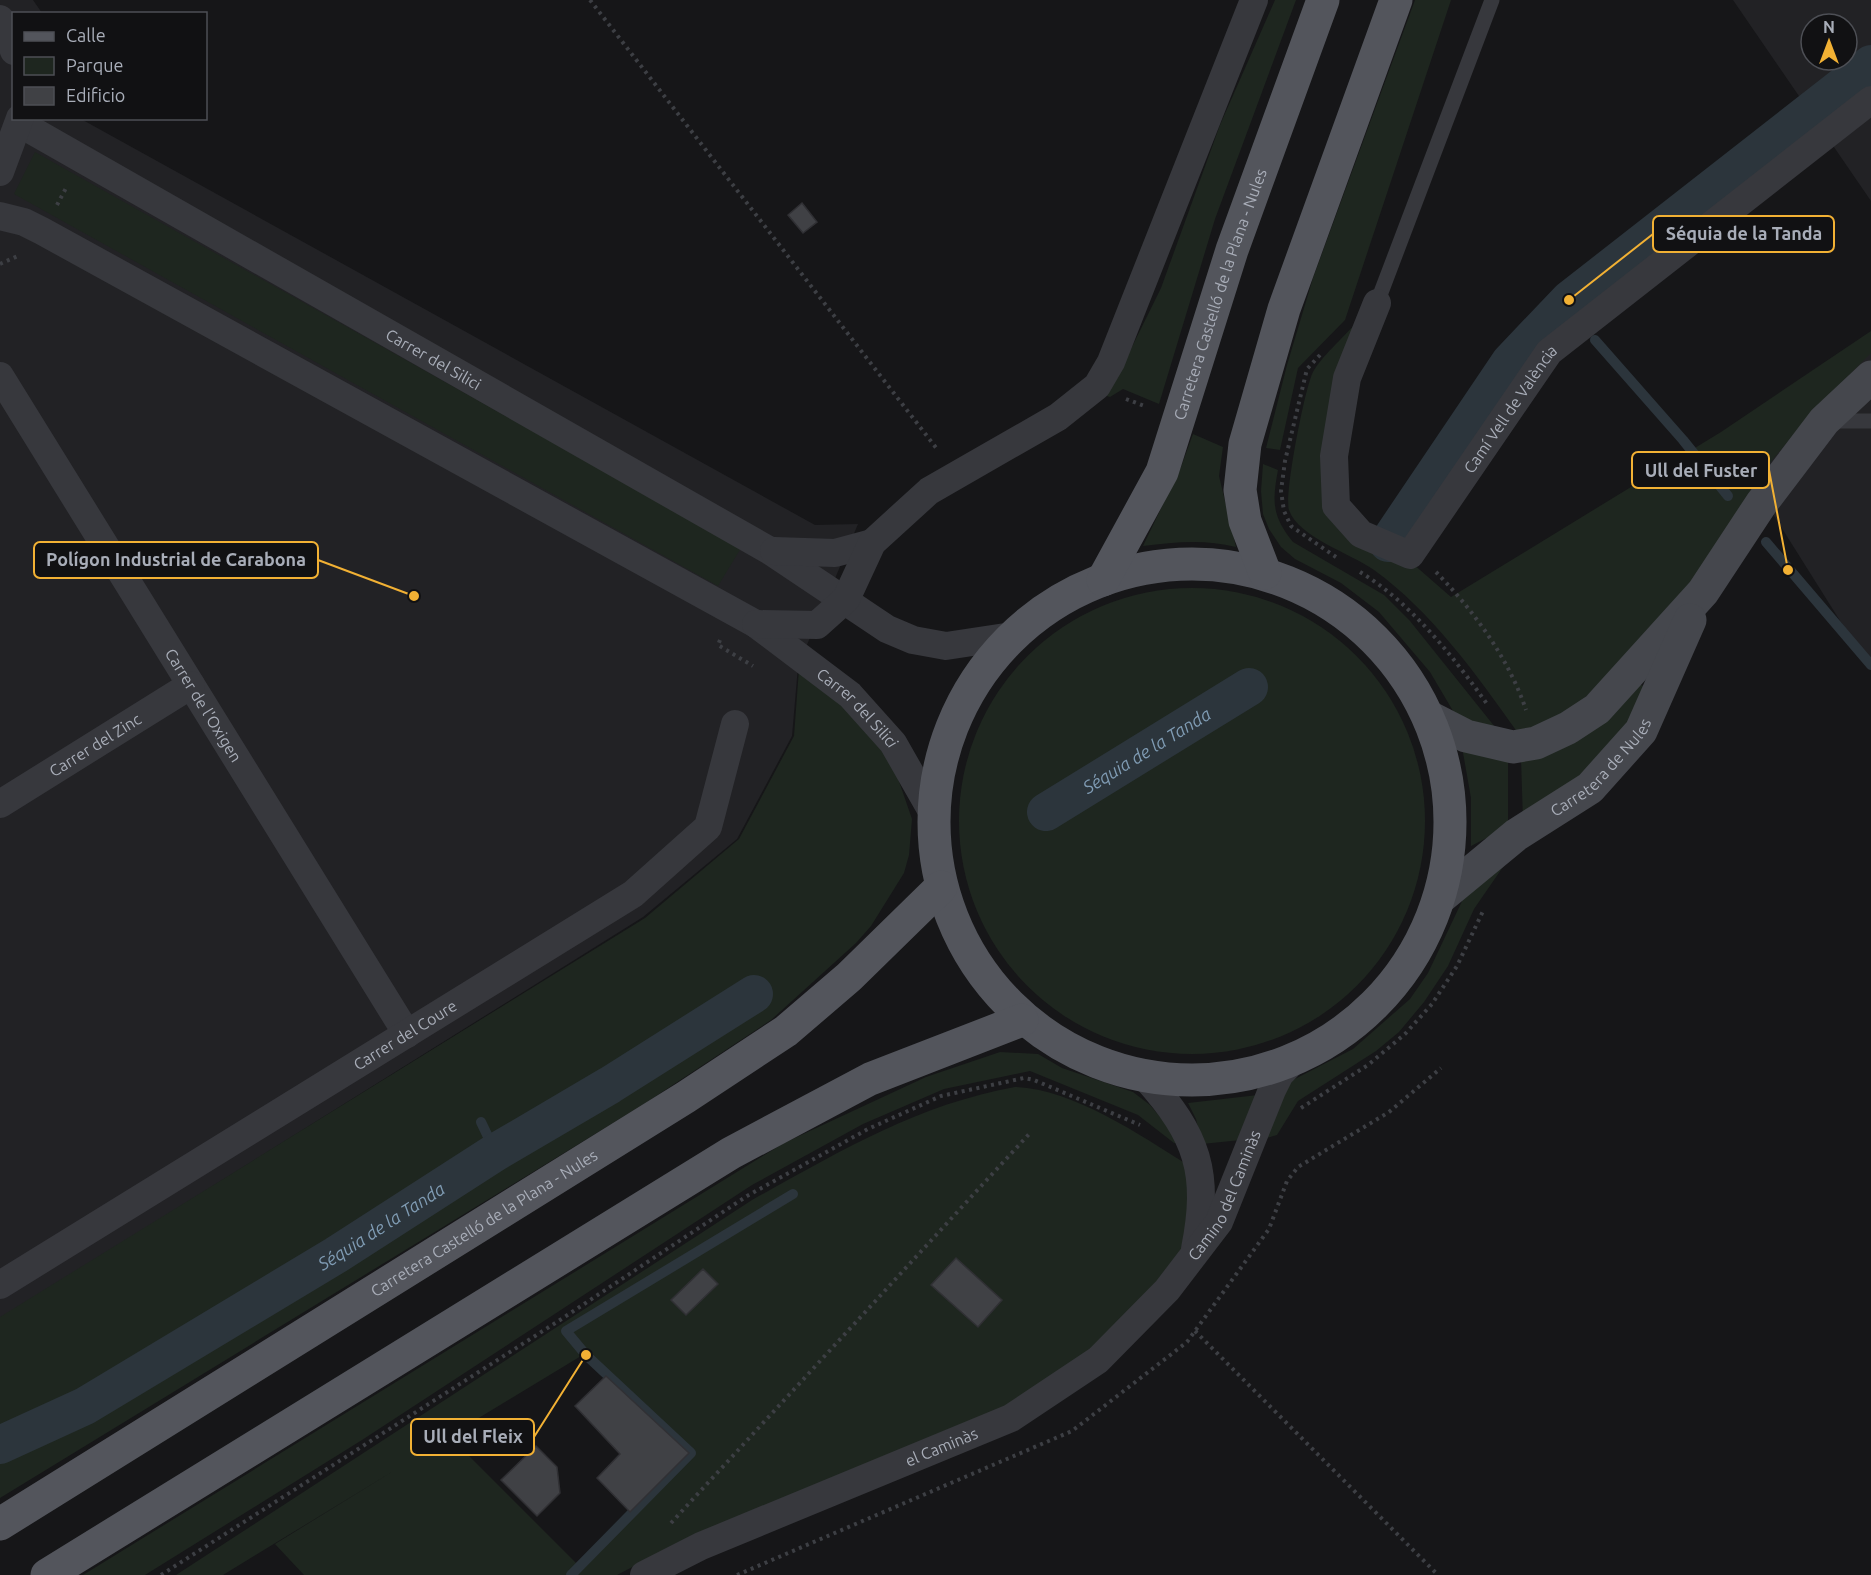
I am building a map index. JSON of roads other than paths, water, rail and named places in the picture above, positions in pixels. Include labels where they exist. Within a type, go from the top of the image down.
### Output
[{"type":"main road","name":"Carretera Castelló de la Plana - Nules","points":[[1103,580],[1162,472],[1232,250],[1323,0]]},
{"type":"main road","points":[[1265,573],[1245,520],[1240,490],[1245,444],[1284,309],[1396,0]]},
{"type":"main road","name":"Carretera de Nules","points":[[1429,717],[1466,736],[1525,745],[1568,729],[1597,709],[1703,592],[1761,504],[1824,421],[1871,377]]},
{"type":"main road","points":[[1178,564],[1225,565],[1265,573],[1300,586],[1353,619],[1386,652],[1429,717],[1444,768],[1449,808],[1448,846],[1441,897],[1419,944],[1386,995],[1356,1023],[1316,1050],[1293,1061],[1253,1074],[1224,1079],[1185,1081],[1146,1078],[1082,1056],[1022,1020],[993,989],[971,957],[952,920],[941,887],[935,852],[933,813],[943,750],[956,717],[978,673],[1012,636],[1066,596],[1103,580],[1178,564]]},
{"type":"main road","name":"Carretera de Nules","points":[[1441,897],[1516,834],[1590,788],[1641,731],[1703,592]]},
{"type":"main road","name":"Carretera Castelló de la Plana - Nules","points":[[0,1524],[687,1097],[786,1031],[849,977],[941,887]]},
{"type":"main road","points":[[47,1575],[731,1153],[870,1079],[1022,1020]]},
{"type":"street","points":[[846,599],[872,543],[929,491],[956,473],[1058,417],[1097,386],[1111,362],[1254,0]]},
{"type":"street","points":[[0,19],[12,46]]},
{"type":"street","name":"Camí Vell de València","points":[[1377,303],[1347,378],[1334,456],[1336,506],[1361,534],[1410,555],[1549,352],[1871,100]]},
{"type":"street","points":[[0,172],[20,121]]},
{"type":"street","name":"Carrer del Silici","points":[[20,121],[772,552],[846,599],[887,629],[913,640],[946,646],[1012,636]]},
{"type":"street","name":"Carrer del Silici","points":[[0,216],[24,222],[42,231],[756,624],[850,694],[893,743],[933,813]]},
{"type":"street","name":"Carrer de l'Oxigen","points":[[0,376],[407,1034]]},
{"type":"street","points":[[772,552],[789,550],[835,553],[872,543]]},
{"type":"street","name":"Carrer del Silici","points":[[756,624],[817,625],[846,599]]},
{"type":"street","name":"Carrer del Zinc","points":[[0,804],[191,685]]},
{"type":"street","name":"Carrer del Coure","points":[[0,1285],[633,894],[708,827],[735,724]]},
{"type":"street","name":"Camino del Caminàs","points":[[1194,1254],[1219,1222],[1272,1090],[1280,1074],[1293,1061]]},
{"type":"street","name":"Camino del Caminàs","points":[[1146,1078],[1169,1104],[1195,1151],[1202,1183],[1201,1218],[1194,1254]]},
{"type":"street","name":"el Caminàs","points":[[644,1575],[701,1546],[1011,1418],[1098,1360],[1167,1290],[1194,1254]]},
{"type":"lane","points":[[1377,303],[1492,0]]},
{"type":"lane","points":[[1824,421],[1871,420]]},
{"type":"waterway","name":"Séquia de la Tanda","points":[[1388,543],[1510,362],[1569,300],[1871,64]]},
{"type":"waterway","points":[[1839,91],[1859,89],[1871,78]]},
{"type":"waterway","points":[[1595,340],[1683,440],[1728,496]]},
{"type":"waterway","points":[[1766,542],[1871,665]]},
{"type":"waterway","name":"Séquia de la Tanda","points":[[1046,812],[1249,687]]},
{"type":"waterway","name":"Séquia de la Tanda","points":[[0,1445],[85,1406],[336,1255],[496,1152],[610,1085],[754,994]]},
{"type":"waterway","points":[[0,1433],[95,1386],[262,1287],[491,1143],[481,1122]]},
{"type":"waterway","points":[[571,1575],[691,1453],[586,1355],[566,1331],[793,1194]]},
{"type":"place","name":"Séquia de la Tanda","points":[[1569,300]]},
{"type":"place","name":"Ull del Fuster","points":[[1788,570]]},
{"type":"place","name":"Polígon Industrial de Carabona","points":[[414,596]]},
{"type":"place","name":"Ull del Fleix","points":[[586,1355]]}]
